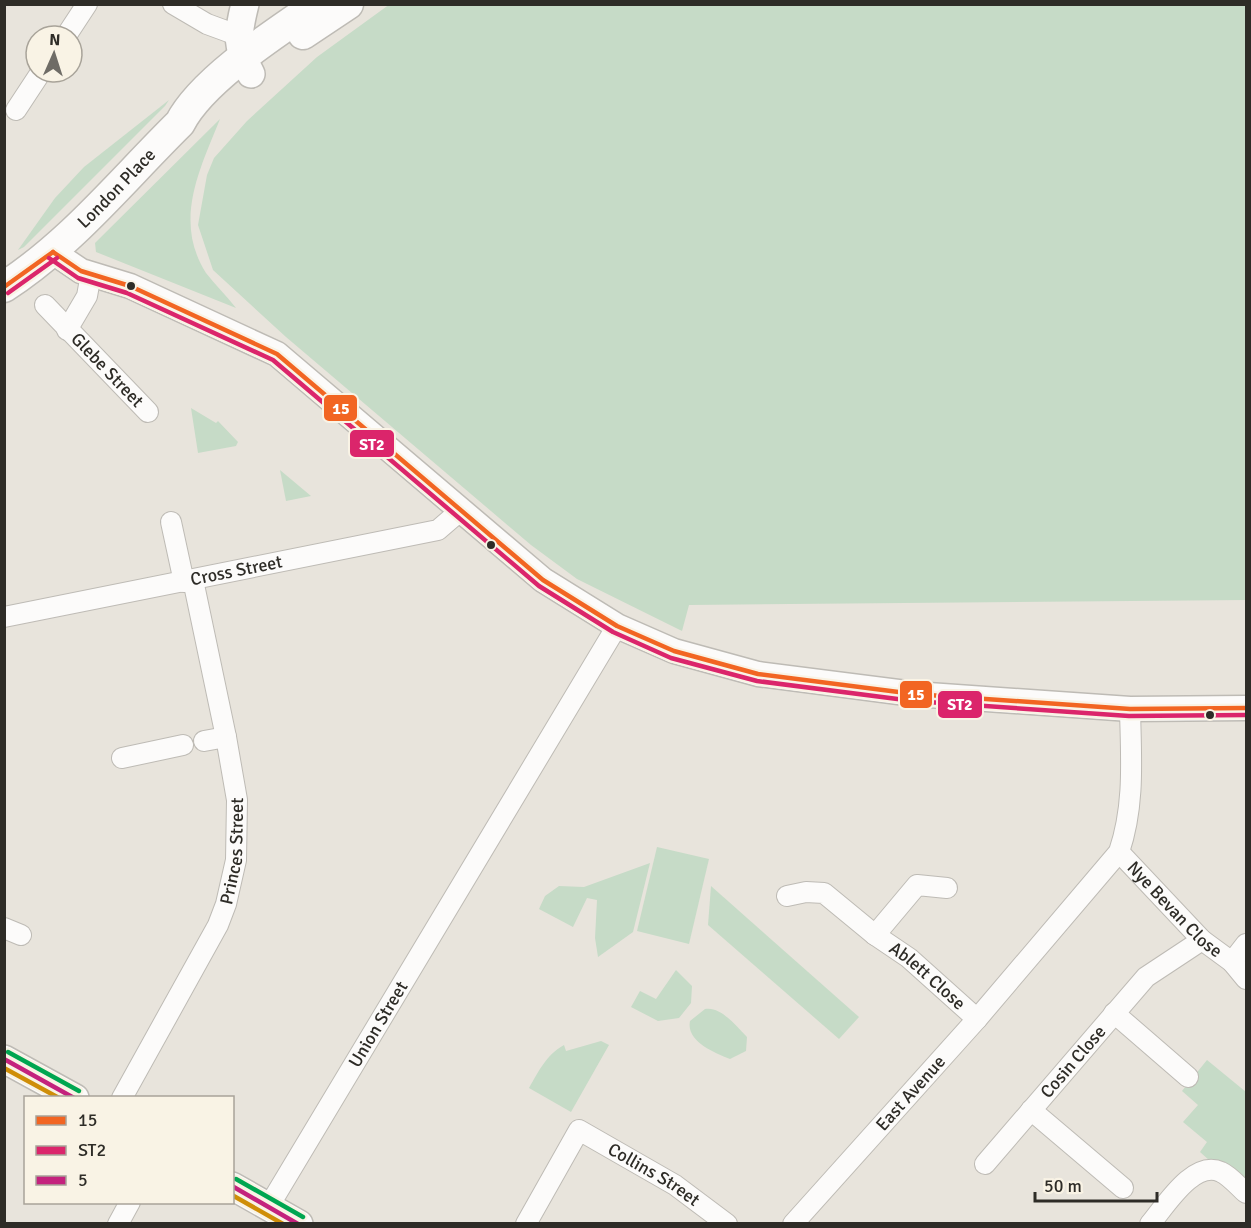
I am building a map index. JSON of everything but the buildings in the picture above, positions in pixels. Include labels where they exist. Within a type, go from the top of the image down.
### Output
[{"type":"main road","points":[[244,56],[245,4]]},
{"type":"main road","points":[[244,56],[318,4]]},
{"type":"main road","points":[[244,56],[288,43],[348,4]]},
{"type":"main road","name":"London Place","points":[[4,286],[53,252],[180,123],[189,106],[244,56]]},
{"type":"main road","points":[[4,1059],[71,1096]]},
{"type":"main road","points":[[234,1187],[298,1223]]},
{"type":"street","points":[[74,24],[87,4]]},
{"type":"street","points":[[173,4],[207,24],[244,56]]},
{"type":"street","points":[[16,110],[33,84]]},
{"type":"street","points":[[53,252],[74,268],[130,286],[277,354],[543,580],[617,626],[674,651],[758,674],[951,698],[1130,709],[1246,708]]},
{"type":"street","name":"Glebe Street","points":[[68,330],[87,296],[91,274]]},
{"type":"street","name":"Glebe Street","points":[[45,305],[147,412]]},
{"type":"street","name":"Cross Street","points":[[4,617],[438,530],[460,511]]},
{"type":"street","name":"Princes Street","points":[[123,1096],[212,935],[226,904],[236,860],[237,800],[226,737],[188,581],[171,522]]},
{"type":"street","name":"Union Street","points":[[268,1206],[617,626]]},
{"type":"street","name":"East Avenue","points":[[793,1224],[977,1019],[1119,852],[1129,824],[1133,760],[1130,709]]},
{"type":"street","points":[[204,741],[226,737]]},
{"type":"street","points":[[122,758],[183,745]]},
{"type":"street","name":"Nye Bevan Close","points":[[1119,852],[1202,940],[1232,962],[1246,980]]},
{"type":"street","name":"Ablett Close","points":[[875,935],[917,885],[947,888]]},
{"type":"street","name":"Ablett Close","points":[[787,896],[806,892],[824,893],[875,935],[909,958],[977,1019]]},
{"type":"street","name":"Cosin Close","points":[[985,1164],[1146,977],[1202,940]]},
{"type":"street","name":"Nye Bevan Close","points":[[1232,962],[1246,944]]},
{"type":"street","name":"Cosin Close","points":[[1114,1013],[1188,1077]]},
{"type":"street","name":"Cosin Close","points":[[1031,1110],[1123,1188]]},
{"type":"street","name":"Collins Street","points":[[526,1224],[579,1130],[675,1185],[727,1224]]},
{"type":"street","points":[[1150,1224],[1193,1174],[1209,1169],[1222,1172],[1246,1193]]},
{"type":"street","points":[[118,1224],[129,1204]]},
{"type":"green space","points":[[390,4],[1246,5],[1246,600],[689,605],[682,631],[577,579],[531,545],[286,337],[213,270],[198,225],[207,175],[214,158],[247,121],[317,57]]},
{"type":"green space","points":[[169,100],[24,247],[18,250],[55,198],[84,167]]},
{"type":"green space","points":[[220,119],[193,195],[191,234],[196,254],[206,273],[236,308],[96,252],[95,243]]},
{"type":"green space","points":[[191,408],[216,423],[218,421],[238,442],[236,446],[198,453]]},
{"type":"green space","points":[[280,470],[311,496],[286,501]]},
{"type":"green space","points":[[657,847],[709,859],[689,944],[637,931]]},
{"type":"green space","points":[[650,863],[633,932],[598,957],[595,938],[597,900],[587,898],[573,927],[539,909],[545,896],[559,886],[584,887]]},
{"type":"green space","points":[[711,886],[859,1017],[839,1039],[708,925]]},
{"type":"green space","points":[[676,970],[692,986],[691,1003],[679,1018],[658,1021],[631,1007],[640,991],[656,999]]},
{"type":"green space","points":[[705,1009],[717,1011],[728,1018],[747,1037],[746,1051],[730,1059],[696,1040],[690,1028],[690,1021]]},
{"type":"green space","points":[[601,1041],[609,1045],[571,1112],[529,1088],[552,1054],[564,1045],[566,1051]]},
{"type":"green space","points":[[1207,1060],[1246,1092],[1246,1193],[1200,1152],[1207,1142],[1183,1122],[1198,1105],[1182,1091]]},
{"type":"transit line","name":"15","points":[[53,252],[81,271],[130,286],[277,354],[543,580],[617,626],[674,651],[758,674],[914,694],[1130,709],[1246,708]]},
{"type":"transit line","name":"15","points":[[4,287],[53,252]]},
{"type":"transit line","name":"ST2","points":[[49,258],[78,278],[127,293],[273,360],[539,586],[613,632],[671,658],[757,681],[913,701],[1129,716],[1246,715]]},
{"type":"transit line","name":"ST2","points":[[8,293],[57,258]]},
{"type":"transit line","points":[[8,1052],[79,1091]]},
{"type":"transit line","name":"5","points":[[4,1059],[70,1096]]},
{"type":"transit line","points":[[4,1068],[55,1096]]},
{"type":"transit line","points":[[236,1179],[303,1217]]},
{"type":"transit line","name":"5","points":[[234,1187],[298,1224]]},
{"type":"transit line","points":[[234,1196],[283,1224]]}]
